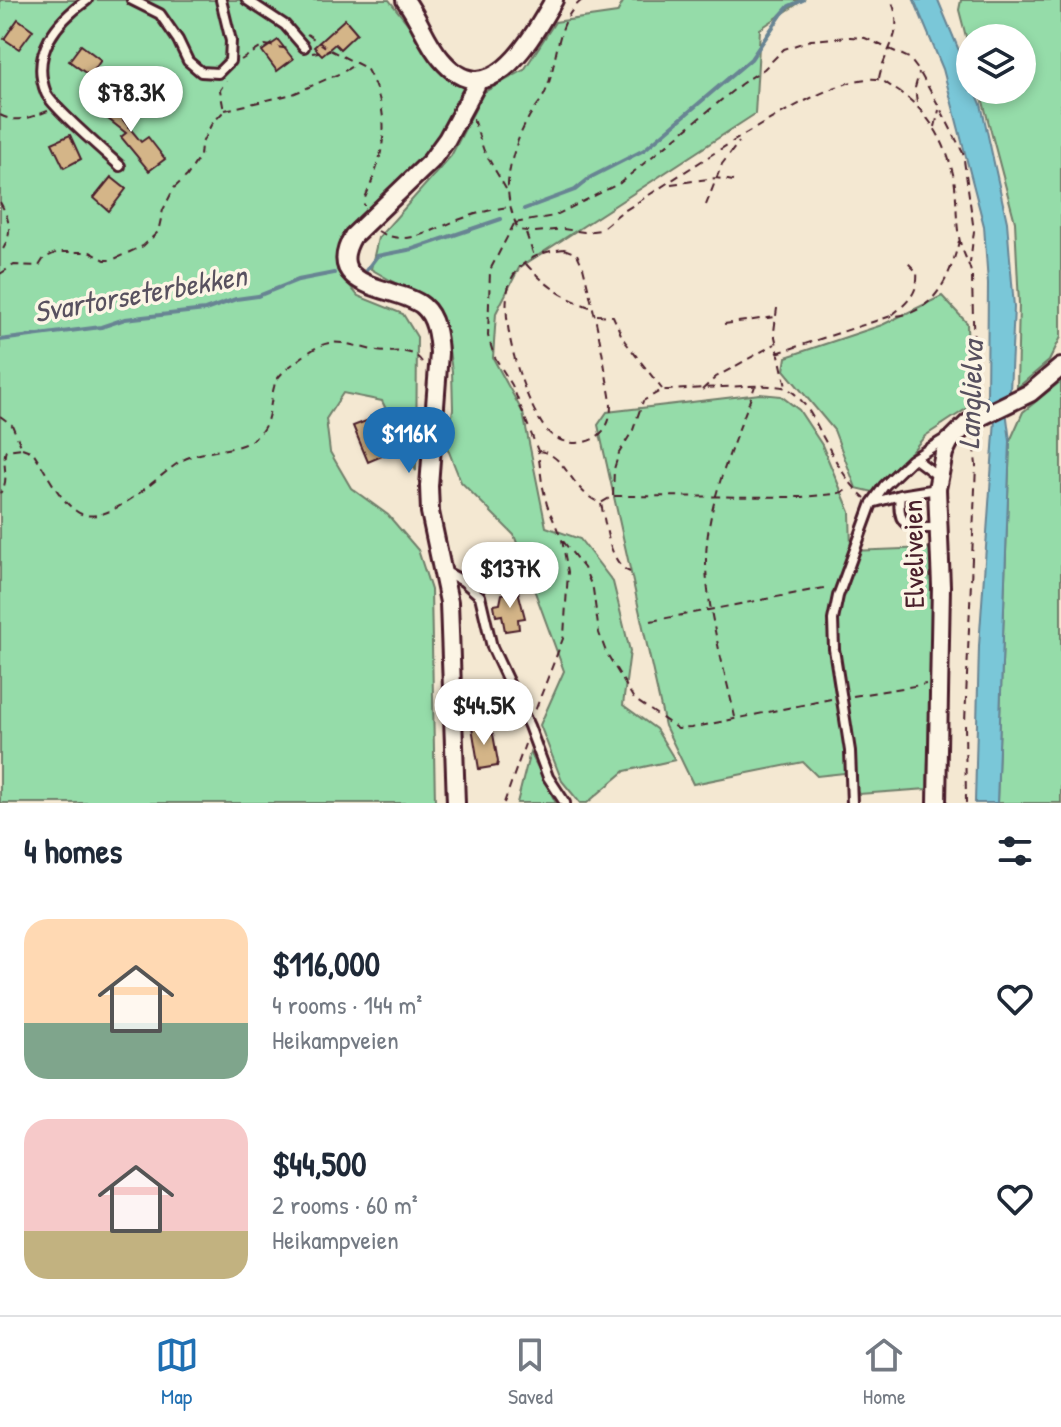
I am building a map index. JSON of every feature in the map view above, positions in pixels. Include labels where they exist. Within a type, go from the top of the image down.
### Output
[{"type":"street","points":[[405,0],[438,56],[458,74],[479,80],[505,69],[519,56],[554,0]]},
{"type":"street","points":[[456,803],[451,636],[444,571],[430,512],[438,343],[427,309],[414,300],[362,283],[348,266],[347,252],[350,241],[369,220],[426,167],[468,103],[479,80]]},
{"type":"street","points":[[974,420],[1030,393],[1061,367]]},
{"type":"street","name":"Elveliveien","points":[[937,803],[941,586],[938,483],[944,453],[974,420]]},
{"type":"lane","points":[[87,0],[66,14],[53,30],[43,53],[42,74],[46,95],[120,166]]},
{"type":"lane","points":[[132,0],[160,14],[188,61],[201,72],[218,73],[230,61],[231,41],[221,0]]},
{"type":"lane","points":[[247,0],[285,25],[302,50]]},
{"type":"lane","points":[[852,803],[850,751],[833,633],[835,606],[872,503],[884,486],[914,458],[974,420]]},
{"type":"lane","points":[[872,503],[938,483],[914,458]]},
{"type":"lane","points":[[900,495],[898,512],[902,521],[910,526],[938,528]]},
{"type":"lane","points":[[444,571],[463,581],[480,596],[492,647],[529,726],[548,777],[565,803]]},
{"type":"path","points":[[582,0],[576,4],[563,29],[544,96],[523,129],[510,169],[509,207],[518,230],[600,230],[619,214],[801,101],[854,82],[879,79],[917,104],[935,129],[952,170],[959,240],[970,264]]},
{"type":"path","points":[[606,0],[625,0]]},
{"type":"path","points":[[879,79],[896,36],[897,23],[891,0]]},
{"type":"path","points":[[515,223],[554,216],[620,183],[741,84],[764,69],[784,49],[811,40],[865,38],[909,58],[963,153],[974,231],[970,264],[974,295],[975,403],[972,434],[976,465],[965,722],[966,803]]},
{"type":"path","points":[[233,67],[249,53],[265,45],[330,50],[366,68],[382,108],[384,127],[381,162],[364,200],[364,214],[378,232],[388,237],[412,238],[486,210],[509,207]]},
{"type":"path","points":[[0,274],[14,265],[39,266],[44,258],[58,252],[90,252],[112,260],[143,246],[158,232],[163,210],[174,188],[197,161],[211,125],[224,111],[293,94],[343,72],[357,62]]},
{"type":"path","points":[[917,104],[915,88],[919,71]]},
{"type":"path","points":[[224,111],[220,90],[227,78]]},
{"type":"path","points":[[468,103],[484,151],[508,192]]},
{"type":"path","points":[[0,115],[15,120],[26,119],[57,108]]},
{"type":"path","points":[[935,129],[940,108]]},
{"type":"path","points":[[706,205],[722,164],[742,137]]},
{"type":"path","points":[[669,184],[716,178],[733,181]]},
{"type":"path","points":[[0,202],[10,223],[10,239],[0,254]]},
{"type":"path","points":[[515,223],[490,270],[488,336],[494,356],[512,385],[538,451],[547,505],[562,540],[584,568],[593,589],[602,642],[634,699],[678,729],[939,681]]},
{"type":"path","points":[[525,232],[534,256]]},
{"type":"path","points":[[777,353],[891,316],[908,316],[925,308],[940,288],[954,260],[959,240]]},
{"type":"path","points":[[564,249],[577,254],[583,267],[610,389],[610,418],[604,430],[589,441],[578,444],[562,442],[545,429],[518,370],[509,333],[508,292],[511,280],[525,263],[547,250],[564,249]]},
{"type":"path","points":[[891,316],[917,288],[917,272],[906,261]]},
{"type":"path","points":[[525,263],[556,292],[594,309]]},
{"type":"path","points":[[777,308],[775,344],[786,388],[808,411],[853,488],[872,503]]},
{"type":"path","points":[[595,315],[613,316],[623,339],[662,390]]},
{"type":"path","points":[[724,324],[776,317]]},
{"type":"path","points":[[0,493],[7,479],[3,459],[6,450],[22,448],[33,452],[61,496],[78,513],[97,515],[129,501],[182,460],[218,448],[245,446],[261,432],[273,403],[274,386],[281,374],[324,343],[338,342],[382,352],[409,352],[420,358],[435,387]]},
{"type":"path","points":[[702,390],[716,377],[775,344]]},
{"type":"path","points":[[613,496],[614,469],[619,453],[633,430],[643,401],[662,390],[755,386],[786,388]]},
{"type":"path","points":[[735,718],[712,608],[706,557],[716,496],[755,386]]},
{"type":"path","points":[[0,416],[12,425],[22,448]]},
{"type":"path","points":[[538,451],[551,453],[589,499],[601,503],[613,496],[801,497],[836,494],[853,488]]},
{"type":"path","points":[[601,503],[617,561],[630,572]]},
{"type":"path","points":[[504,803],[529,726],[564,636],[568,592],[562,540]]},
{"type":"path","points":[[651,621],[842,585]]},
{"type":"green space","points":[[0,0],[389,0],[449,76],[468,87],[424,162],[339,248],[337,270],[358,296],[403,314],[417,337],[416,471],[382,401],[343,393],[326,419],[330,452],[351,488],[388,515],[418,550],[431,590],[435,803],[0,803]]},
{"type":"green space","points":[[624,0],[803,0],[760,29],[755,114],[519,268],[496,313],[493,358],[523,413],[546,527],[580,539],[613,582],[630,651],[623,705],[656,729],[675,760],[625,771],[587,803],[580,803],[562,781],[540,725],[564,671],[514,535],[461,482],[447,447],[453,409],[446,329],[431,304],[371,269],[378,238],[451,156],[484,92],[524,70],[555,22],[617,13]]},
{"type":"green space","points":[[961,0],[1061,0],[1061,337],[1049,361],[1017,388],[1019,304],[1015,222],[984,104],[1036,104],[1036,24],[963,24],[959,10]]},
{"type":"green space","points":[[942,296],[967,323],[969,407],[925,436],[884,484],[873,492],[856,488],[834,430],[784,370],[786,357],[882,325]]},
{"type":"green space","points":[[1061,381],[1061,803],[997,803],[1010,441],[1023,412]]},
{"type":"green space","points":[[760,394],[781,396],[799,410],[822,445],[850,512],[851,551],[929,548],[934,563],[927,789],[859,794],[844,773],[817,776],[803,762],[693,784],[665,726],[598,425],[607,412]]},
{"type":"green space","points":[[530,752],[556,803],[517,803]]},
{"type":"water","points":[[914,0],[938,0],[956,43],[956,104],[981,104],[1007,222],[1014,307],[1010,391],[1004,395],[1010,441],[997,803],[975,803],[979,646],[995,419],[993,402],[987,400],[988,283],[984,226],[943,69]]},
{"type":"building","points":[[18,19],[33,30],[19,49],[4,39]]},
{"type":"building","points":[[345,19],[357,33],[340,49],[335,44],[322,55],[314,47]]},
{"type":"building","points":[[278,40],[293,59],[277,71],[262,51]]},
{"type":"building","points":[[81,45],[101,60],[90,76],[69,61]]},
{"type":"building","points":[[110,95],[130,111],[123,120],[141,142],[148,137],[165,159],[149,171],[121,137],[126,133],[98,111]]},
{"type":"building","points":[[70,135],[81,159],[64,168],[52,143]]},
{"type":"building","points":[[111,177],[126,189],[109,211],[94,198]]},
{"type":"building","points":[[374,418],[382,438],[390,435],[396,450],[368,462],[353,426]]},
{"type":"building","points":[[518,591],[525,618],[518,619],[519,629],[505,631],[502,615],[496,616],[494,605],[500,604],[502,594]]},
{"type":"building","points":[[480,720],[483,736],[493,734],[497,766],[479,769],[471,721]]},
{"type":"waterway","name":"Svartorseterbekken","points":[[524,209],[575,190],[591,177],[644,150],[751,59],[781,15],[789,6],[803,0]]},
{"type":"waterway","name":"Svartorseterbekken","points":[[365,272],[377,256],[413,249],[501,219]]},
{"type":"waterway","name":"Svartorseterbekken","points":[[0,340],[101,327],[125,319],[205,310],[236,299],[258,296],[298,280],[334,273]]},
{"type":"water label","name":"Langlielva","points":[[970,395]]}]
